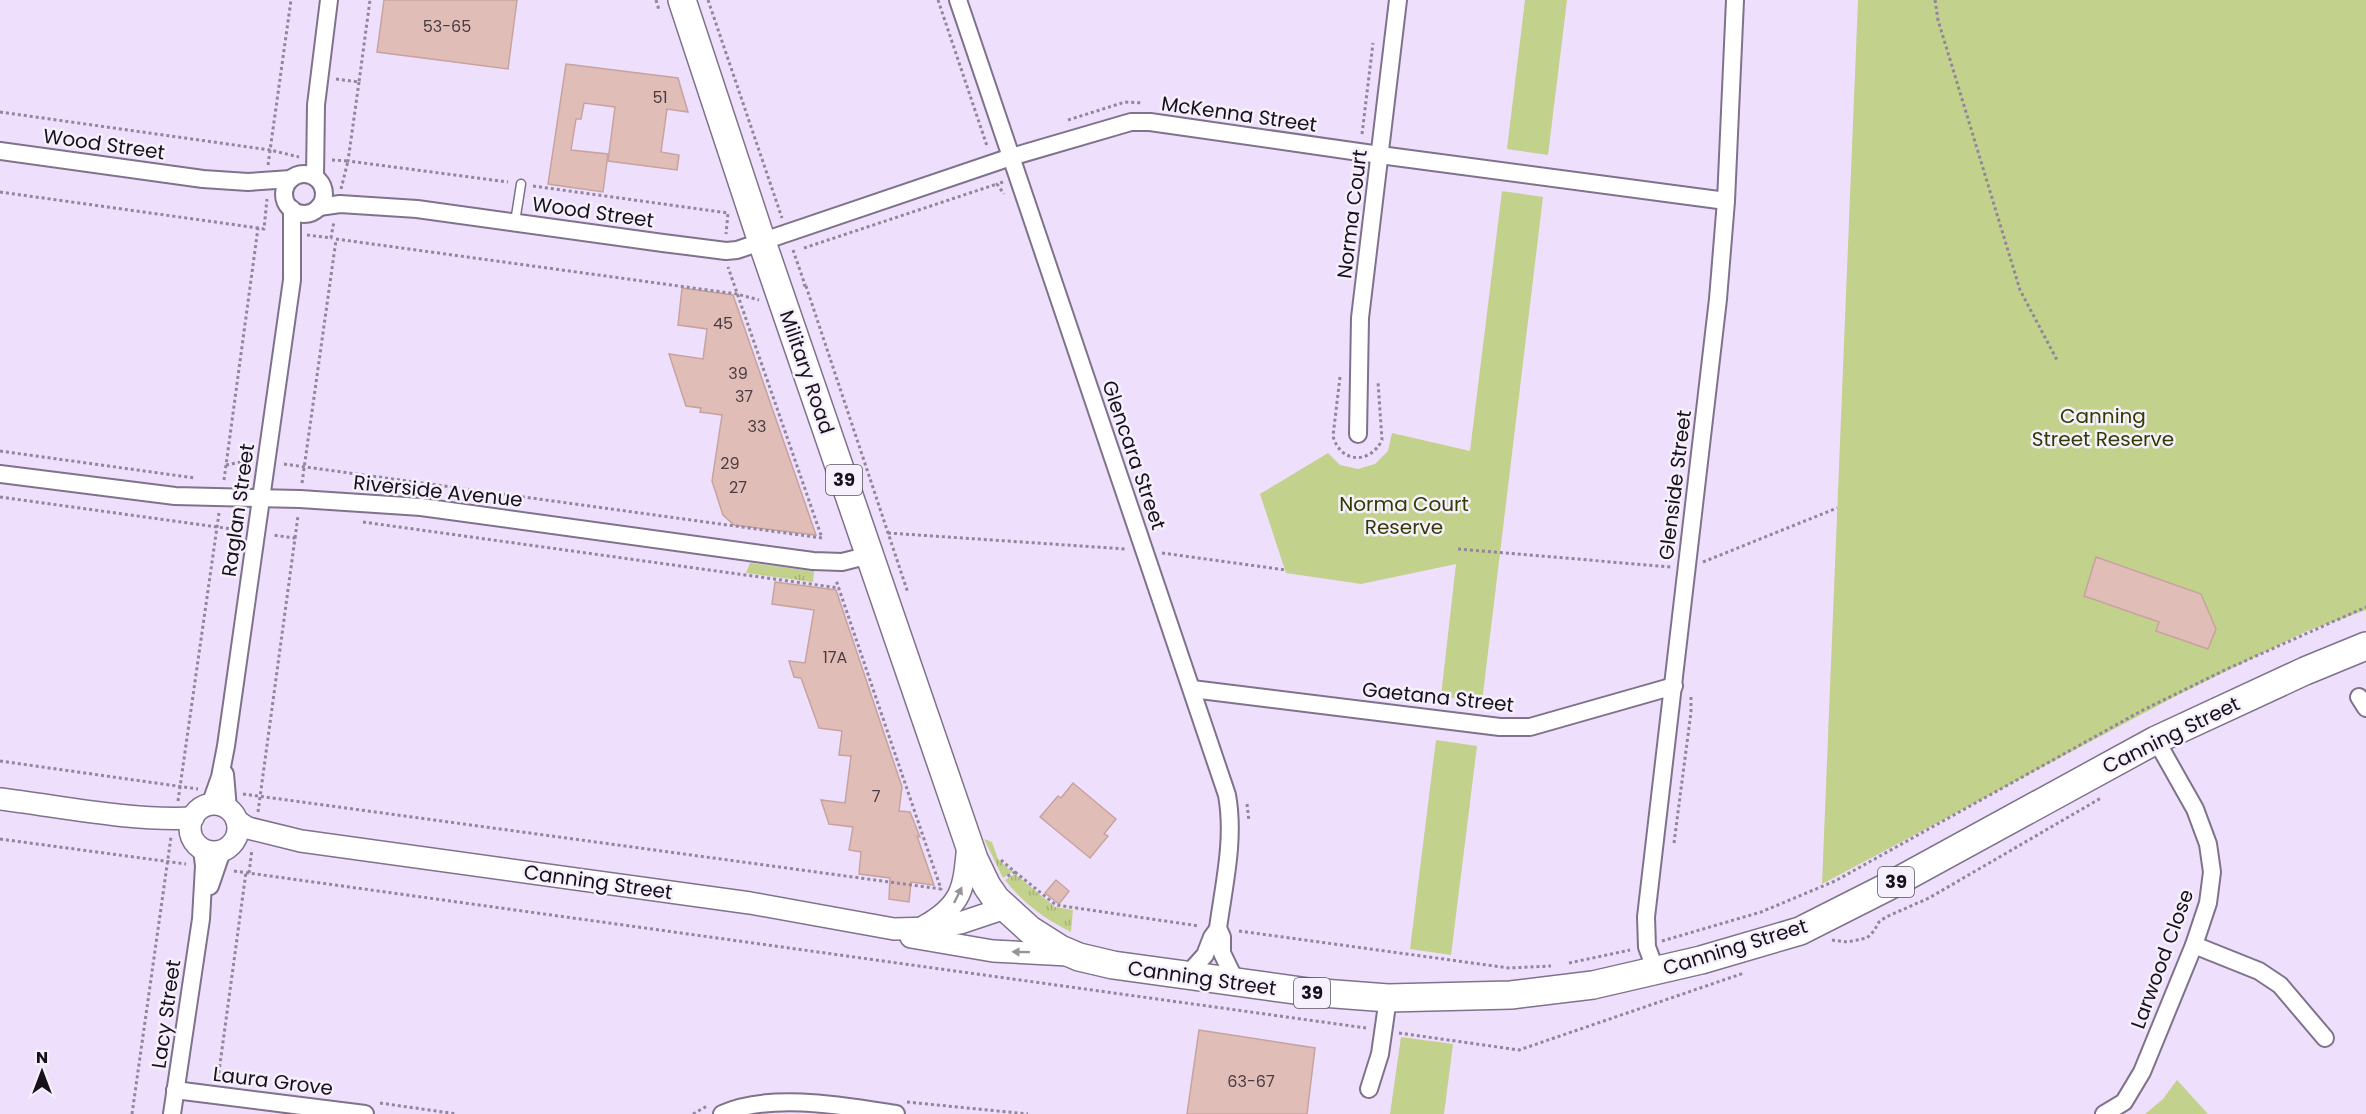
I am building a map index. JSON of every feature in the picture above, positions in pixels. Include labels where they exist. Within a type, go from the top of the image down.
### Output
[{"type":"main road","name":"Military Road","points":[[682,0],[762,242],[968,844],[987,886],[1005,908]]},
{"type":"main road","name":"Canning Street","points":[[1005,908],[1043,939],[1079,957],[1113,965],[1309,992],[1388,998],[1511,995],[1593,985],[1641,952],[1800,931],[1887,887],[2156,740],[2305,671],[2366,646]]},
{"type":"street","points":[[307,179],[329,0]]},
{"type":"street","name":"Glencara Street","points":[[958,0],[1150,551],[1227,795],[1231,815],[1230,846],[1218,928],[1205,955],[1187,975]]},
{"type":"street","name":"Norma Court","points":[[1358,434],[1360,318],[1398,0]]},
{"type":"street","name":"Glenside Street","points":[[1641,952],[1718,298],[1726,201],[1735,0]]},
{"type":"street","name":"McKenna Street","points":[[762,242],[1011,157],[1131,122],[1150,122],[1726,201]]},
{"type":"street","name":"Wood Street","points":[[0,151],[269,188],[307,179],[417,209]]},
{"type":"street","points":[[307,179],[324,197],[316,209],[302,213],[289,205],[285,189],[307,179]]},
{"type":"street","name":"Wood Street","points":[[269,188],[289,205]]},
{"type":"street","name":"Wood Street","points":[[316,209],[340,204],[417,209],[726,251],[762,242]]},
{"type":"street","name":"Raglan Street","points":[[289,205],[292,280]]},
{"type":"street","name":"Raglan Street","points":[[215,829],[292,280],[305,225],[316,209]]},
{"type":"street","name":"Riverside Avenue","points":[[0,474],[175,496],[300,499],[421,507],[830,562],[850,561],[870,555]]},
{"type":"street","name":"Gaetana Street","points":[[1192,689],[1500,728],[1530,728],[1674,686]]},
{"type":"street","name":"Larwood Close","points":[[2104,1114],[2124,1102],[2134,1089],[2194,945],[2208,903],[2212,873],[2208,844],[2195,809],[2156,740]]},
{"type":"street","name":"Canning Street","points":[[0,799],[750,903],[894,929],[919,929],[960,923],[1005,908]]},
{"type":"street","name":"Lacy Street","points":[[172,1114],[215,829]]},
{"type":"street","points":[[919,929],[948,910],[959,897],[964,879],[968,844]]},
{"type":"street","name":"Glencara Street","points":[[1218,928],[1222,938],[1222,952],[1236,982]]},
{"type":"street","name":"Canning Street","points":[[894,929],[912,937],[993,951],[1079,957]]},
{"type":"street","points":[[2194,945],[2259,971],[2280,985],[2325,1038]]},
{"type":"street","points":[[1369,1089],[1380,1054],[1388,998]]},
{"type":"street","name":"Laura Grove","points":[[176,1090],[365,1114]]},
{"type":"street","points":[[722,1114],[762,1103],[785,1103],[830,1104],[896,1114]]},
{"type":"lane","points":[[516,222],[521,184]]},
{"type":"path","points":[[0,192],[264,229],[269,188],[270,150],[291,0]]},
{"type":"path","points":[[0,838],[168,861],[260,797],[941,889],[727,263],[728,213],[348,161],[370,0]]},
{"type":"path","points":[[132,1114],[168,861],[260,797],[334,239],[737,294],[761,300],[805,285],[708,0]]},
{"type":"path","points":[[938,0],[987,148]]},
{"type":"path","points":[[1935,0],[1942,31],[2020,290],[2057,360]]},
{"type":"path","points":[[1362,134],[1375,34]]},
{"type":"path","points":[[319,76],[359,82]]},
{"type":"path","points":[[0,112],[270,150]]},
{"type":"path","points":[[794,251],[1018,177]]},
{"type":"path","points":[[997,184],[1007,203]]},
{"type":"path","points":[[258,228],[180,787],[247,873],[1519,1050],[1753,969]]},
{"type":"path","points":[[1340,374],[1333,436],[1335,445],[1341,452],[1358,457],[1366,456],[1378,448],[1382,440],[1377,372]]},
{"type":"path","points":[[0,451],[200,478]]},
{"type":"path","points":[[226,465],[256,459],[822,538]]},
{"type":"path","points":[[0,497],[294,538]]},
{"type":"path","points":[[1458,549],[1686,569],[1837,508]]},
{"type":"path","points":[[356,521],[839,588]]},
{"type":"path","points":[[888,533],[1150,551],[1286,570]]},
{"type":"path","points":[[1150,551],[1161,562]]},
{"type":"path","points":[[1015,872],[1056,905],[1509,968],[1562,965],[1641,952],[1761,912],[1835,881],[2143,710],[2227,669],[2366,607]]},
{"type":"path","points":[[0,761],[180,787],[247,873],[215,1095]]},
{"type":"path","points":[[1824,942],[1832,940],[1847,942],[1868,938],[1875,931],[1879,922],[1886,917],[1929,898],[2108,794]]},
{"type":"path","points":[[1246,801],[1249,809],[1249,830]]},
{"type":"green space","points":[[1525,0],[1567,0],[1548,155],[1507,149]]},
{"type":"green space","name":"Canning Street Reserve","points":[[1858,0],[2366,0],[2366,610],[2307,631],[2178,695],[1822,884]]},
{"type":"green space","name":"Norma Court Reserve","points":[[1502,191],[1543,197],[1482,702],[1441,696],[1456,564],[1361,584],[1286,573],[1260,494],[1328,453],[1340,465],[1358,469],[1375,464],[1388,451],[1392,433],[1470,451]]},
{"type":"green space","points":[[750,563],[814,571],[813,582],[746,573]]},
{"type":"green space","points":[[1436,740],[1477,746],[1451,955],[1410,949]]},
{"type":"green space","points":[[984,839],[992,842],[998,859],[1012,872],[1003,878]]},
{"type":"green space","points":[[1015,874],[1055,907],[1073,910],[1071,932],[1027,904],[1005,880]]},
{"type":"green space","points":[[1401,1037],[1453,1044],[1444,1114],[1390,1114]]},
{"type":"green space","points":[[2177,1080],[2208,1114],[2145,1114],[2163,1099]]},
{"type":"building","points":[[384,0],[517,0],[508,69],[377,52]]},
{"type":"building","points":[[566,64],[678,78],[688,112],[667,109],[661,152],[679,155],[677,170],[608,161],[615,107],[584,103],[581,119],[576,119],[571,150],[608,154],[603,192],[548,184]]},
{"type":"building","points":[[682,288],[733,295],[816,535],[734,525],[723,515],[712,481],[722,415],[700,412],[701,408],[686,406],[669,354],[703,359],[707,329],[678,325]]},
{"type":"building","points":[[2096,557],[2201,594],[2216,629],[2208,649],[2156,631],[2159,622],[2084,596]]},
{"type":"building","points":[[775,582],[836,590],[902,787],[899,811],[910,812],[934,885],[911,882],[909,902],[889,899],[890,878],[859,874],[861,852],[849,850],[853,827],[829,824],[821,800],[845,803],[851,756],[839,755],[842,731],[819,728],[801,678],[794,677],[789,661],[805,663],[814,610],[772,604]]},
{"type":"building","points":[[1073,783],[1116,819],[1104,834],[1108,836],[1090,858],[1040,817],[1058,796],[1061,798]]},
{"type":"building","points":[[1056,880],[1069,891],[1059,904],[1045,893]]},
{"type":"building","points":[[1199,1030],[1315,1048],[1307,1114],[1187,1114]]}]
